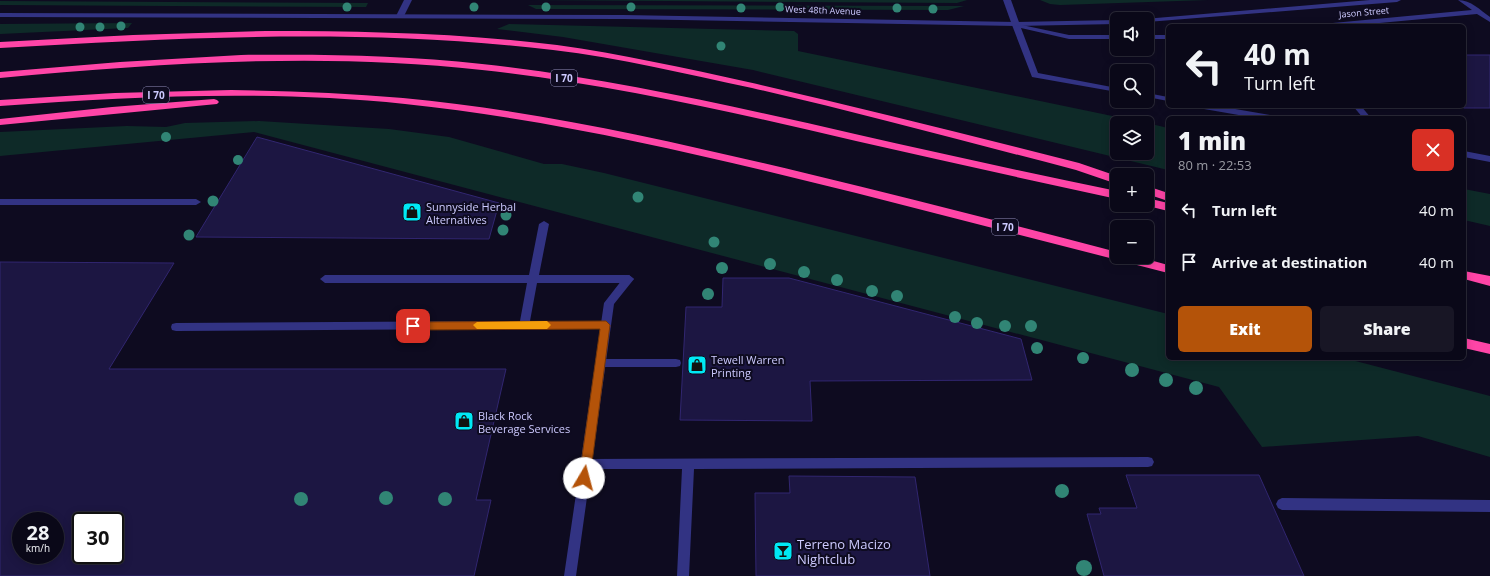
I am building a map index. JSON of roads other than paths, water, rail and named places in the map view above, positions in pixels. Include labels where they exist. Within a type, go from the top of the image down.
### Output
[{"type":"highway","points":[[0,45],[225,35],[343,34],[423,36],[535,45],[616,58],[765,89],[1079,167],[1110,178]]},
{"type":"highway","name":"I 70","points":[[0,75],[152,62],[275,58],[375,60],[480,67],[581,81],[681,99],[1110,194]]},
{"type":"highway","name":"I 70","points":[[0,103],[180,94],[312,95],[459,107],[552,121],[718,156],[1110,254]]},
{"type":"highway","points":[[0,122],[163,105],[312,95]]},
{"type":"highway","points":[[1154,192],[1166,196]]},
{"type":"highway","points":[[1154,204],[1166,207]]},
{"type":"highway","points":[[1151,264],[1166,268]]},
{"type":"highway","points":[[1466,275],[1490,281]]},
{"type":"highway","points":[[1466,343],[1490,349]]},
{"type":"street","points":[[400,16],[408,0]]},
{"type":"street","points":[[1007,0],[1035,75],[1110,89]]},
{"type":"street","points":[[1154,19],[1397,0]]},
{"type":"street","points":[[1462,0],[1490,20]]},
{"type":"street","name":"Jason Street","points":[[1344,24],[1479,12]]},
{"type":"street","name":"West 48th Avenue","points":[[0,15],[738,18],[1016,25],[1110,22]]},
{"type":"street","points":[[1016,25],[1069,38],[1110,37]]},
{"type":"street","points":[[1154,37],[1166,37]]},
{"type":"street","points":[[1154,96],[1166,99]]},
{"type":"street","points":[[1215,108],[1259,116]]},
{"type":"street","points":[[1359,108],[1365,116]]},
{"type":"street","points":[[1466,154],[1490,159]]},
{"type":"street","points":[[0,202],[196,202]]},
{"type":"street","points":[[524,325],[544,224]]},
{"type":"street","points":[[325,279],[629,279],[608,304],[570,576]]},
{"type":"street","points":[[176,327],[606,325]]},
{"type":"street","points":[[600,363],[676,363]]},
{"type":"street","points":[[586,464],[1148,462]]},
{"type":"street","points":[[683,576],[688,463]]},
{"type":"street","points":[[1282,504],[1490,506]]},
{"type":"place","name":"Sunnyside Herbal Alternatives","points":[[412,212]]},
{"type":"place","name":"Tewell Warren Printing","points":[[697,365]]},
{"type":"place","name":"Black Rock Beverage Services","points":[[464,421]]},
{"type":"place","name":"Terreno Macizo Nightclub","points":[[783,551]]}]
